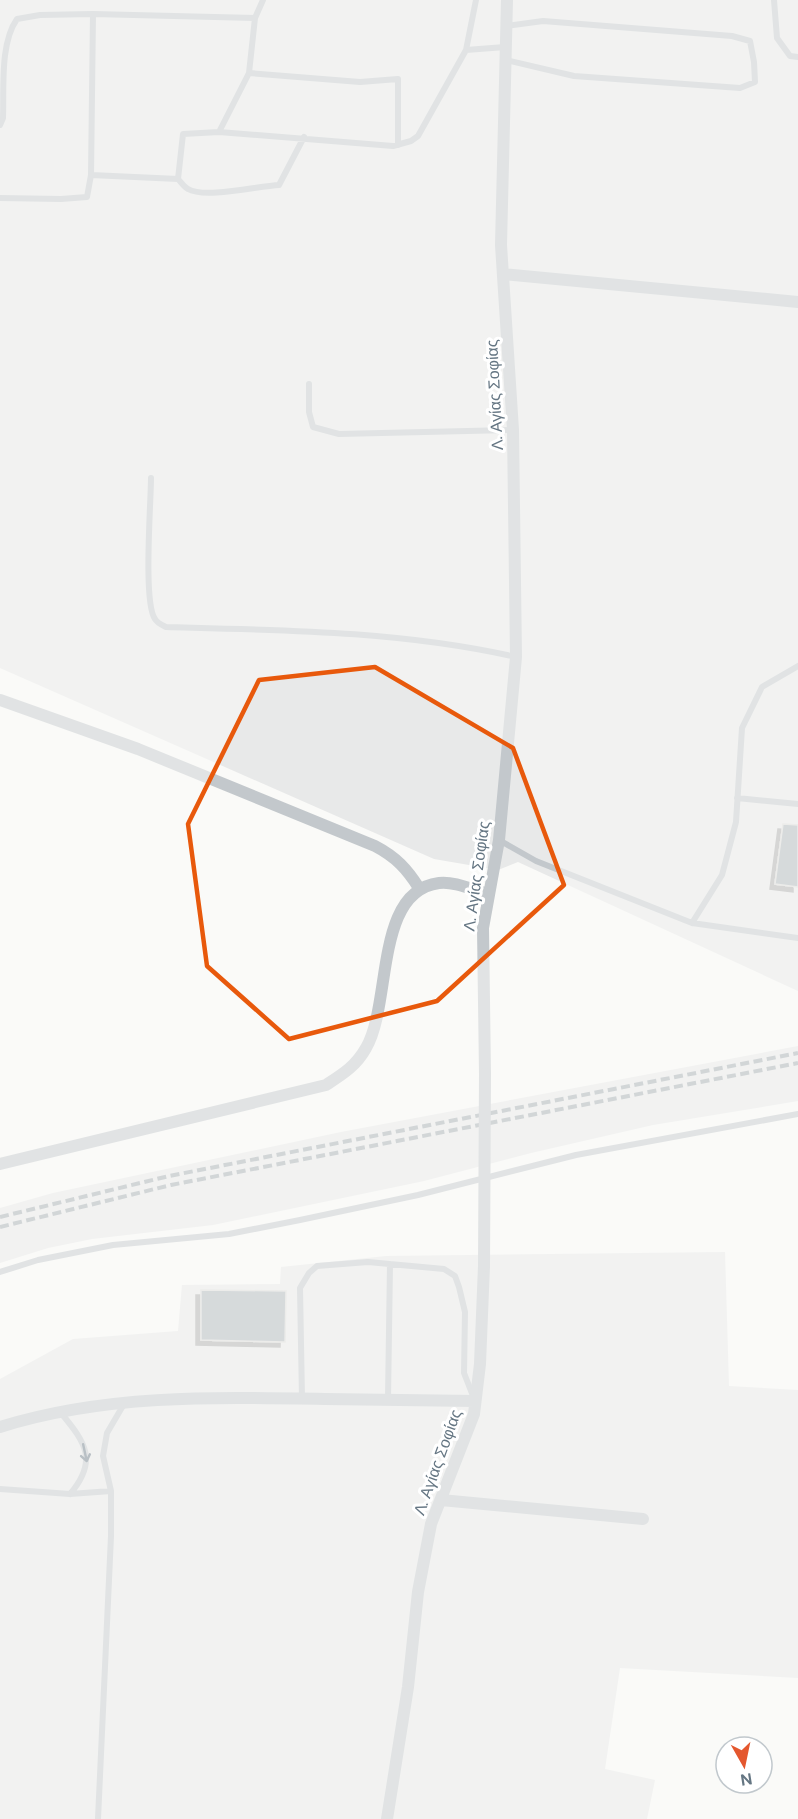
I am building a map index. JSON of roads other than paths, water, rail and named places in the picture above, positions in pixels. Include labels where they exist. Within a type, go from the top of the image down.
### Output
[{"type":"street","name":"Λ. Αγίας Σοφίας","points":[[387,1819],[408,1688],[418,1592],[431,1524],[474,1414],[484,1266],[483,928],[499,840],[516,657],[513,430],[501,245],[507,0]]},
{"type":"street","points":[[503,274],[798,302]]},
{"type":"street","points":[[0,700],[138,749],[375,846],[392,855],[408,870],[419,888]]},
{"type":"street","points":[[0,1164],[326,1085],[352,1068],[367,1047],[377,1016],[388,952],[402,905],[419,888],[440,882],[488,894]]},
{"type":"street","points":[[0,1427],[62,1413],[124,1404],[213,1396],[475,1401]]},
{"type":"street","points":[[441,1500],[644,1519]]},
{"type":"lane","points":[[219,132],[249,73],[255,18],[263,0]]},
{"type":"lane","points":[[178,179],[183,134],[219,132],[398,145],[411,141],[418,136],[466,50],[476,0]]},
{"type":"lane","points":[[773,1],[777,38],[790,56],[798,57]]},
{"type":"lane","points":[[0,125],[3,118],[6,42],[9,29],[17,19],[40,15],[93,14],[255,18]]},
{"type":"lane","points":[[0,198],[87,197],[92,175],[93,14]]},
{"type":"lane","points":[[506,26],[543,21],[732,36],[750,41],[755,82],[740,88],[574,76],[506,60]]},
{"type":"lane","points":[[466,50],[505,47]]},
{"type":"lane","points":[[249,73],[360,82],[398,79],[398,145]]},
{"type":"lane","points":[[92,175],[178,179],[188,189],[196,191],[218,192],[279,184],[304,137]]},
{"type":"lane","points":[[309,384],[313,427],[324,431],[339,434],[513,430]]},
{"type":"lane","points":[[151,478],[149,597],[154,619],[166,627],[363,634],[474,647],[516,657]]},
{"type":"lane","points":[[692,922],[722,875],[736,822],[742,728],[762,687],[798,666]]},
{"type":"lane","points":[[737,798],[798,804]]},
{"type":"lane","points":[[499,840],[536,861],[692,922],[798,938]]},
{"type":"lane","points":[[0,1272],[38,1260],[113,1245],[229,1234],[300,1220],[418,1196],[576,1155],[798,1114]]},
{"type":"lane","points":[[303,1399],[300,1288],[309,1273],[317,1266],[368,1262],[444,1269],[455,1276],[465,1312],[464,1373],[475,1401]]},
{"type":"lane","points":[[387,1400],[390,1264]]},
{"type":"lane","points":[[98,1819],[111,1491],[103,1456],[107,1433],[124,1404]]},
{"type":"lane","points":[[62,1413],[76,1431],[87,1458],[83,1479],[70,1494]]},
{"type":"lane","points":[[0,1489],[70,1494],[111,1491]]},
{"type":"railway","points":[[0,1217],[169,1176],[798,1053]]},
{"type":"railway","points":[[0,1227],[171,1185],[798,1063]]}]
